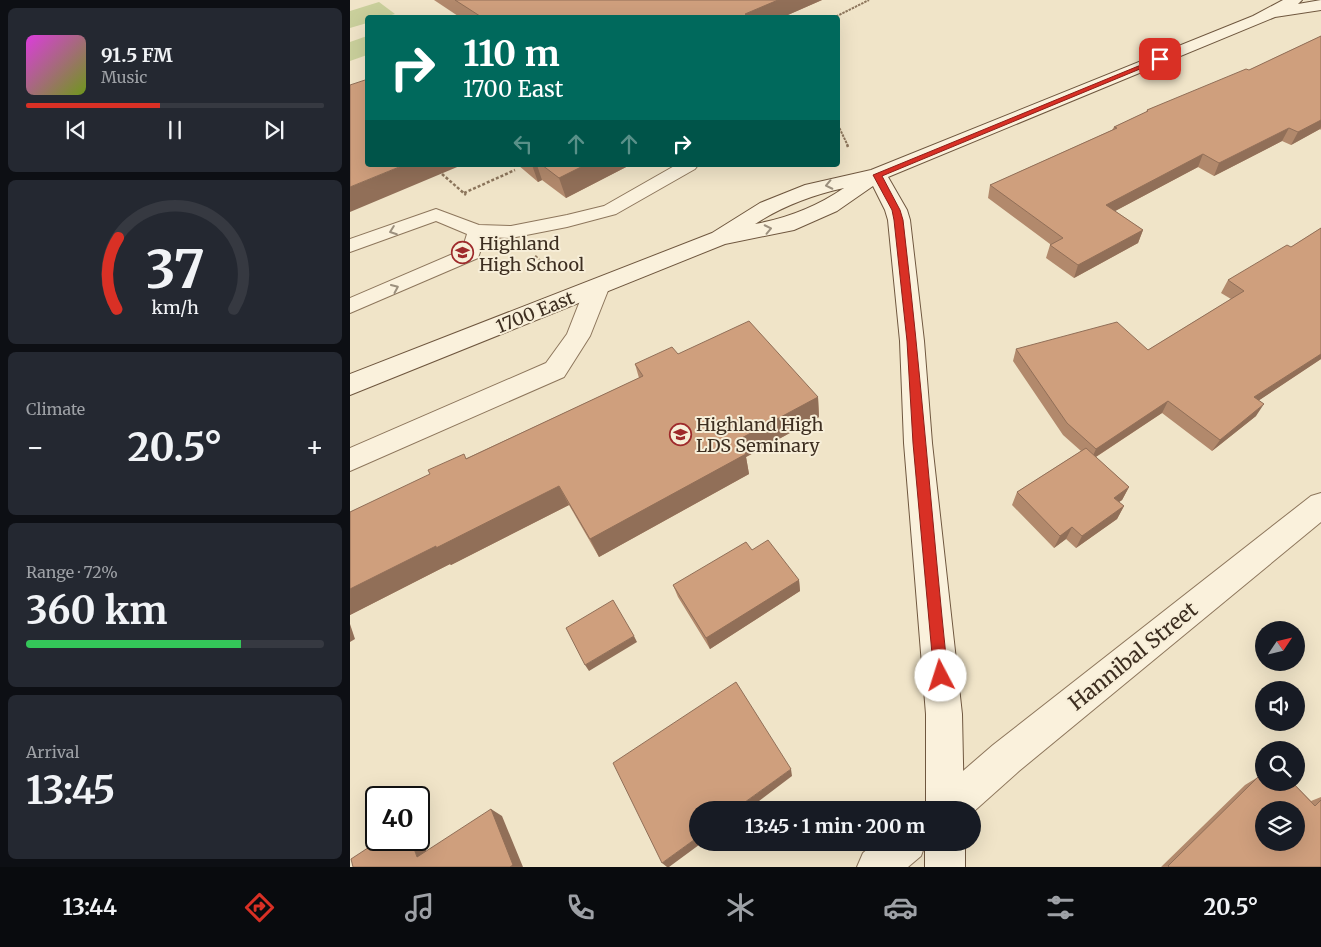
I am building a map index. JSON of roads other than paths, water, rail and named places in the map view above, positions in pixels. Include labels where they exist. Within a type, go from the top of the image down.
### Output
[{"type":"street","name":"1700 East","points":[[350,385],[720,238],[793,222],[830,207],[877,175],[1274,12],[1294,0]]},
{"type":"street","points":[[1274,12],[1321,5]]},
{"type":"street","points":[[877,175],[896,210],[899,220],[912,341],[918,443],[944,714],[946,801]]},
{"type":"street","points":[[350,460],[555,370],[578,336],[597,288]]},
{"type":"street","name":"Hannibal Street","points":[[956,801],[1006,758],[1321,505]]},
{"type":"street","points":[[877,867],[897,851]]},
{"type":"street","points":[[945,851],[945,867]]},
{"type":"lane","points":[[350,246],[436,215],[478,231],[511,232],[567,221],[610,210],[685,167]]},
{"type":"lane","points":[[350,306],[471,254],[478,231]]},
{"type":"place","name":"Highland High School","points":[[463,253]]},
{"type":"place","name":"Highland High LDS Seminary","points":[[680,434]]}]
